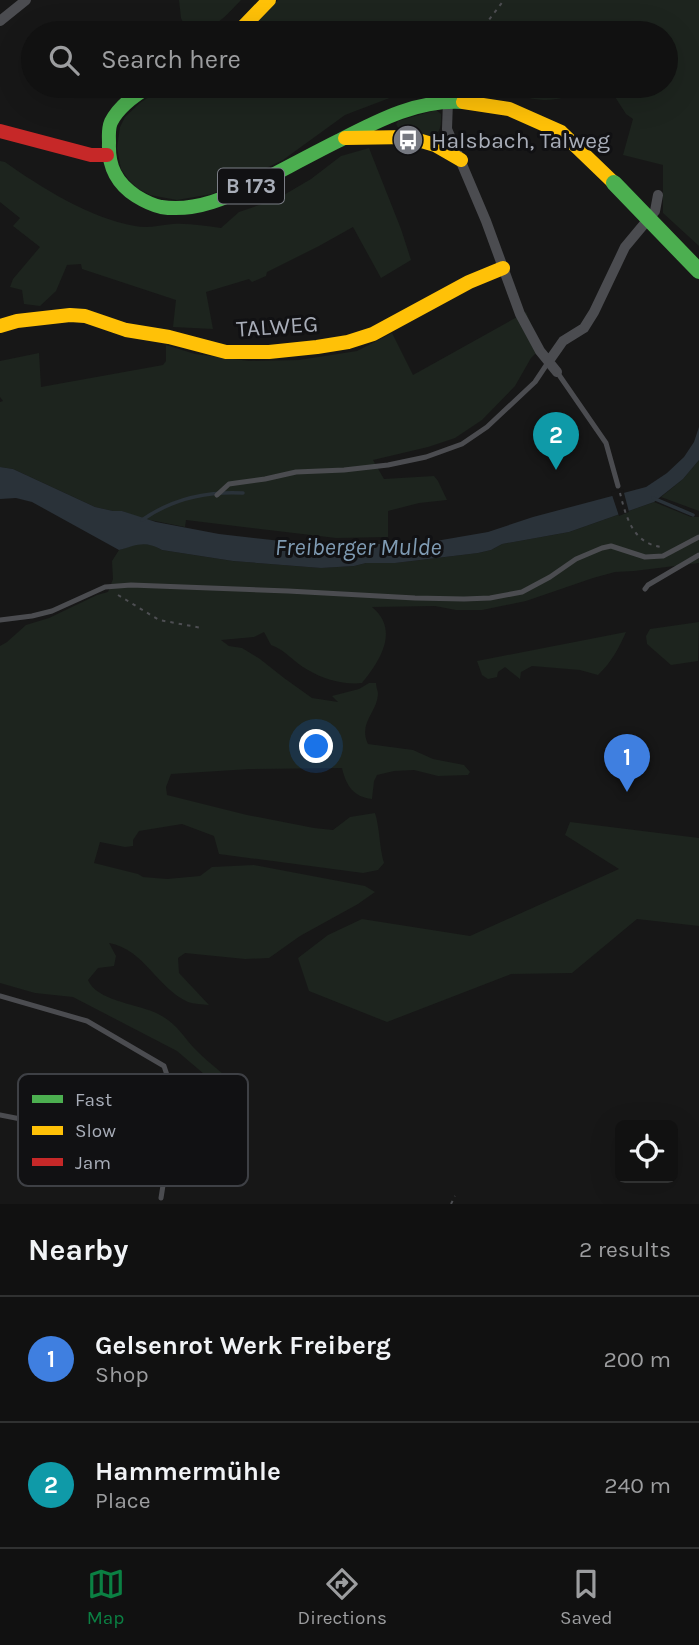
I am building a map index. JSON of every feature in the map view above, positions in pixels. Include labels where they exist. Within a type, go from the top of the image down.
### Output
[{"type":"main road","points":[[249,21],[269,0]]},
{"type":"main road","points":[[0,131],[91,155],[107,155],[109,127],[116,115],[133,98]]},
{"type":"main road","name":"B 173","points":[[107,155],[114,176],[126,190],[150,205],[166,208],[205,204],[227,198],[387,116],[447,101],[509,109],[561,132],[699,271]]},
{"type":"main road","points":[[344,138],[442,139],[461,160]]},
{"type":"main road","name":"TALWEG","points":[[0,326],[18,321],[70,315],[85,316],[127,330],[169,337],[226,352],[257,353],[317,347],[348,342],[373,334],[469,282],[503,268]]},
{"type":"street","points":[[0,21],[26,0]]},
{"type":"street","points":[[442,139],[447,101]]},
{"type":"street","points":[[461,160],[520,314],[540,351],[557,372]]},
{"type":"street","points":[[549,361],[563,341],[583,328],[594,312],[625,247],[654,211],[658,195]]},
{"type":"lane","points":[[220,493],[229,484],[236,482],[265,480],[296,472],[388,465],[426,457],[462,444],[487,426],[535,382],[549,361]]},
{"type":"lane","points":[[557,372],[606,443],[618,486]]},
{"type":"lane","points":[[0,620],[52,611],[105,587],[131,585],[464,600],[490,598],[522,592],[576,559],[602,548],[611,546],[645,556],[663,556],[699,537]]},
{"type":"lane","points":[[645,589],[699,555]]},
{"type":"lane","points":[[0,996],[87,1021],[164,1066],[167,1074]]},
{"type":"lane","points":[[0,1115],[18,1119]]},
{"type":"lane","points":[[161,1198],[163,1186]]},
{"type":"path","points":[[487,21],[504,0]]},
{"type":"path","points":[[618,486],[631,529],[646,542],[657,547],[681,547]]},
{"type":"path","points":[[105,587],[159,620],[202,628]]},
{"type":"path","points":[[451,1204],[455,1196]]},
{"type":"shaded area","points":[[179,0],[241,0],[219,21],[182,21]]},
{"type":"shaded area","points":[[278,0],[699,0],[699,246],[663,213],[663,165],[623,155],[633,119],[626,114],[616,98],[678,98],[678,21],[257,21]]},
{"type":"shaded area","points":[[148,98],[390,98],[345,115],[283,160],[212,194],[177,200],[150,195],[137,188],[121,169],[117,148],[120,127],[125,117]]},
{"type":"shaded area","points":[[528,98],[560,98],[547,100]]},
{"type":"shaded area","points":[[436,110],[441,114],[441,125],[437,133],[431,136],[400,131],[396,124],[398,121]]},
{"type":"shaded area","points":[[369,148],[411,260],[381,278],[353,227],[267,272],[266,276],[252,282],[249,279],[206,292],[213,329],[173,327],[176,300],[82,269],[81,264],[67,265],[56,291],[40,306],[24,304],[22,290],[10,287],[13,279],[40,247],[13,226],[20,218],[0,202],[0,161],[67,201],[118,222],[144,227],[179,224],[221,228],[239,212],[277,199],[311,179],[341,156]]},
{"type":"shaded area","points":[[526,312],[541,348],[531,358],[515,386],[482,420],[455,438],[373,460],[384,479],[434,476],[447,500],[419,503],[388,511],[388,537],[336,538],[186,520],[185,527],[95,507],[13,469],[0,467],[0,402],[3,401],[0,397],[0,361],[39,353],[41,387],[163,365],[166,361],[166,345],[195,354],[249,361],[299,360],[357,351],[392,333],[413,375]]},
{"type":"shaded area","points":[[699,460],[699,511],[661,497],[683,479]]},
{"type":"shaded area","points":[[654,502],[691,517],[699,517],[699,563],[615,572],[526,601],[482,610],[456,610],[435,606],[372,607],[385,625],[386,635],[375,665],[362,683],[341,682],[314,673],[271,645],[264,632],[254,637],[221,640],[260,659],[312,698],[338,702],[332,696],[376,683],[377,701],[365,730],[368,744],[413,750],[433,759],[464,765],[470,772],[468,775],[438,776],[414,770],[377,775],[372,799],[360,796],[351,789],[342,768],[250,769],[171,774],[166,787],[167,795],[314,828],[333,830],[350,817],[375,813],[384,863],[378,870],[363,873],[219,854],[214,836],[182,824],[139,831],[133,840],[133,846],[100,842],[94,863],[143,877],[167,879],[200,876],[212,867],[254,865],[365,886],[375,892],[300,936],[269,958],[245,959],[185,953],[178,958],[179,973],[209,1005],[188,1002],[177,996],[132,953],[109,943],[116,956],[114,966],[98,968],[88,980],[92,987],[107,997],[154,1012],[168,1020],[223,1074],[204,1074],[177,1051],[73,997],[35,993],[0,983],[0,646],[26,625],[108,592],[113,579],[112,561],[119,550],[139,543],[153,545],[162,550],[233,561],[321,568],[478,553],[502,544],[569,532]]},
{"type":"shaded area","points":[[699,622],[698,661],[671,665],[647,644],[646,636],[650,629]]},
{"type":"shaded area","points":[[626,632],[614,655],[598,675],[580,670],[532,666],[521,672],[520,679],[505,667],[498,672],[497,677],[488,679],[482,675],[477,661]]},
{"type":"shaded area","points":[[570,822],[699,838],[699,926],[637,919],[572,973],[511,974],[387,1022],[309,991],[298,958],[328,935],[362,919],[470,936],[619,869],[565,835]]},
{"type":"water","name":"Freiberger Mulde","points":[[699,427],[699,460],[683,479],[654,502],[569,532],[502,544],[478,553],[395,563],[321,568],[233,561],[162,550],[145,544],[119,550],[32,502],[16,498],[0,499],[0,467],[13,469],[95,507],[219,534],[308,544],[430,542],[488,532],[533,517],[646,487],[684,457],[694,442]]},
{"type":"pier","points":[[623,489],[629,512],[619,516],[611,492]]},
{"type":"waterway","points":[[142,520],[165,507],[190,498],[216,493],[243,493]]},
{"type":"waterway","points":[[653,498],[693,515]]},
{"type":"traffic: fast","points":[[132,98],[111,122],[109,151],[112,166],[118,180],[139,198],[161,207],[175,208],[203,205],[229,196],[398,113],[430,104],[463,102]]},
{"type":"traffic: fast","points":[[614,183],[699,271]]},
{"type":"traffic: slow","points":[[249,21],[269,0]]},
{"type":"traffic: slow","points":[[463,102],[509,109],[561,132],[614,183]]},
{"type":"traffic: slow","points":[[345,138],[408,137],[435,145],[461,160]]},
{"type":"traffic: slow","points":[[0,326],[17,321],[70,315],[85,316],[126,330],[169,337],[226,352],[269,352],[317,347],[348,342],[373,334],[469,282],[503,268]]},
{"type":"traffic: jam","points":[[0,131],[91,155],[107,155]]},
{"type":"place","name":"Halsbach, Talweg","points":[[408,140]]},
{"type":"place","name":"Hammermühle","points":[[556,470]]},
{"type":"place","name":"Gelsenrot Werk Freiberg","points":[[627,792]]}]
